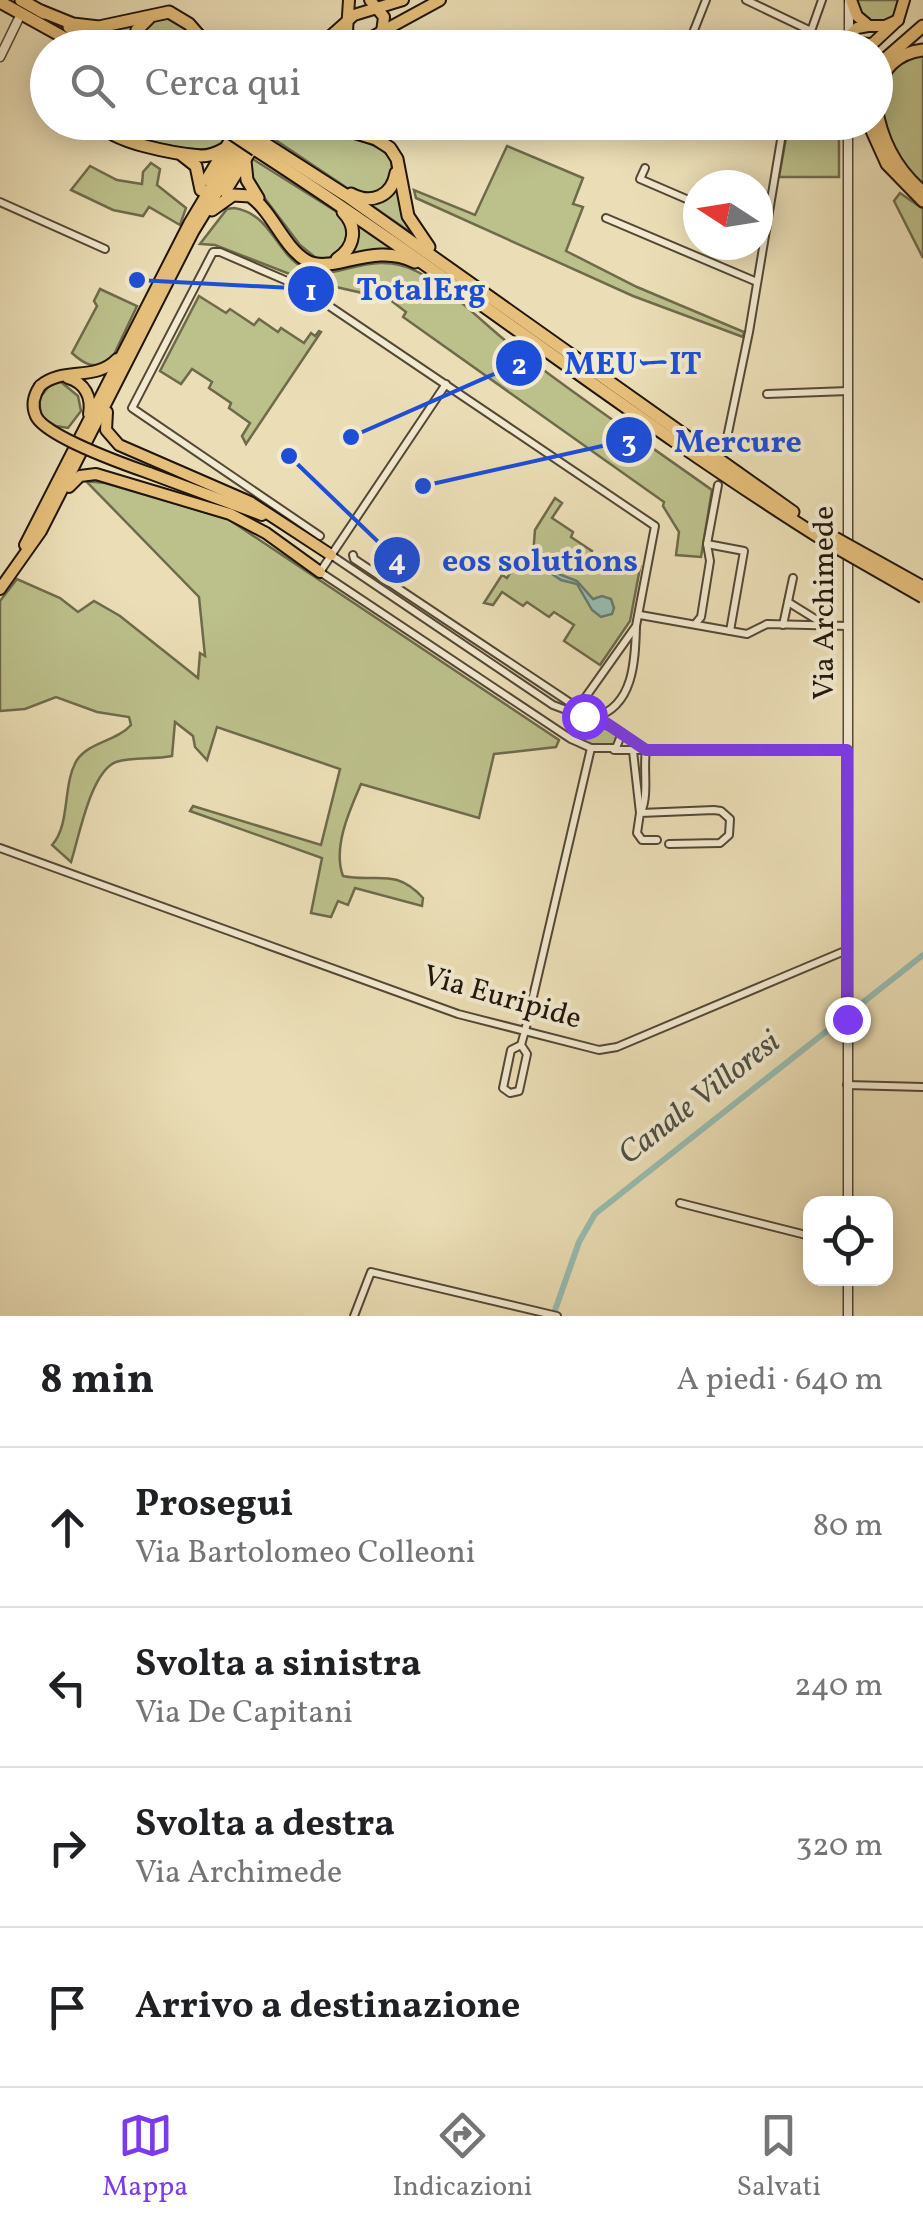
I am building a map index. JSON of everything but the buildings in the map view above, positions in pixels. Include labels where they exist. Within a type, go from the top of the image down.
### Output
[{"type":"highway","points":[[0,2],[52,30]]},
{"type":"highway","points":[[18,10],[41,11],[74,24],[100,27],[169,12],[193,30]]},
{"type":"highway","points":[[18,10],[48,30]]},
{"type":"highway","points":[[41,11],[73,30]]},
{"type":"highway","points":[[138,30],[157,13]]},
{"type":"highway","points":[[893,52],[923,26]]},
{"type":"highway","points":[[893,61],[923,50]]},
{"type":"highway","points":[[128,140],[205,156],[224,149]]},
{"type":"highway","points":[[245,161],[245,175],[254,193],[304,254],[322,262],[344,254],[353,235],[349,218],[272,140]]},
{"type":"highway","points":[[273,140],[317,177],[463,284],[829,539],[923,597]]},
{"type":"highway","points":[[317,177],[328,179],[356,197],[372,199],[392,187],[396,170],[392,155],[369,140]]},
{"type":"highway","points":[[378,140],[397,159],[406,209],[414,229],[457,269],[463,284]]},
{"type":"highway","points":[[876,140],[887,164],[923,201]]},
{"type":"highway","points":[[885,140],[894,158],[923,192]]},
{"type":"highway","points":[[174,151],[194,162],[201,190]]},
{"type":"highway","points":[[212,210],[227,197],[246,195],[259,204],[298,253],[312,263],[326,265],[366,254],[394,255],[410,258],[463,284]]},
{"type":"highway","points":[[329,196],[463,284]]},
{"type":"highway","points":[[829,539],[923,588]]},
{"type":"main road","points":[[347,30],[350,0]]},
{"type":"main road","points":[[335,30],[372,3],[402,0]]},
{"type":"main road","points":[[386,30],[442,0]]},
{"type":"main road","points":[[389,30],[442,0]]},
{"type":"main road","points":[[850,0],[856,16],[869,26]]},
{"type":"main road","points":[[887,30],[898,20],[904,0]]},
{"type":"main road","points":[[372,3],[385,18],[382,30]]},
{"type":"main road","points":[[856,30],[898,20]]},
{"type":"main road","points":[[176,250],[227,140]]},
{"type":"main road","points":[[2,586],[176,250],[240,140]]},
{"type":"main road","points":[[39,534],[193,232],[258,140]]},
{"type":"main road","points":[[175,268],[259,140]]},
{"type":"main road","points":[[127,346],[112,364],[100,371],[57,376],[40,386],[33,404],[43,425],[149,474],[281,522]]},
{"type":"main road","points":[[57,376],[74,380],[86,390],[90,409],[84,431]]},
{"type":"main road","points":[[115,388],[104,420],[114,441],[250,502],[331,555]]},
{"type":"main road","points":[[2,586],[73,482],[89,474],[225,512],[266,534],[320,572]]},
{"type":"main road","points":[[215,498],[249,517],[266,534]]},
{"type":"street","points":[[694,30],[706,0]]},
{"type":"street","points":[[746,0],[811,30],[822,0]]},
{"type":"street","points":[[849,30],[850,0]]},
{"type":"street","points":[[0,56],[18,10]]},
{"type":"street","points":[[773,174],[780,140]]},
{"type":"street","name":"Via Archimede","points":[[848,140],[848,1196]]},
{"type":"street","points":[[644,168],[640,179],[683,198]]},
{"type":"street","points":[[0,202],[105,249]]},
{"type":"street","points":[[606,218],[757,282]]},
{"type":"street","points":[[320,536],[132,408],[213,252],[301,287],[650,520],[656,534],[636,626],[580,706],[354,559],[352,554]]},
{"type":"street","points":[[724,452],[759,260]]},
{"type":"street","points":[[446,384],[320,572],[562,733],[592,748],[847,750]]},
{"type":"street","points":[[767,394],[848,390]]},
{"type":"street","points":[[695,624],[702,617],[718,485]]},
{"type":"street","points":[[708,544],[744,551],[730,630]]},
{"type":"street","points":[[331,555],[554,705],[618,730],[646,750]]},
{"type":"street","points":[[783,625],[793,578]]},
{"type":"street","points":[[788,602],[825,626]]},
{"type":"street","points":[[640,615],[747,634],[767,624],[848,626]]},
{"type":"street","points":[[593,718],[616,704],[632,680],[636,626]]},
{"type":"street","points":[[608,750],[616,748],[616,704]]},
{"type":"street","points":[[562,733],[566,720],[575,716]]},
{"type":"street","points":[[521,1044],[527,1054],[519,1091],[510,1093],[503,1088],[511,1050],[521,1044],[525,1031],[592,748]]},
{"type":"street","points":[[646,750],[645,806],[637,833],[642,840],[657,840]]},
{"type":"street","points":[[634,751],[640,813]]},
{"type":"street","points":[[640,813],[721,810],[730,819],[729,835],[720,843],[669,844]]},
{"type":"street","name":"Via Euripide","points":[[0,848],[458,1014],[599,1050],[617,1047],[847,950]]},
{"type":"street","points":[[847,1085],[923,1087]]},
{"type":"street","points":[[680,1203],[803,1234]]},
{"type":"street","points":[[354,1316],[371,1272],[557,1316]]},
{"type":"street","points":[[848,1286],[848,1316]]},
{"type":"green space","points":[[857,0],[899,0],[893,18],[873,25],[862,18]]},
{"type":"green space","points":[[158,18],[179,23],[188,30],[142,30]]},
{"type":"green space","points":[[137,23],[135,30],[88,30]]},
{"type":"green space","points":[[923,55],[923,188],[888,140],[893,140],[893,67],[905,59]]},
{"type":"green space","points":[[146,140],[225,141],[203,149]]},
{"type":"green space","points":[[275,140],[361,140],[383,151],[391,159],[393,177],[381,193],[356,194]]},
{"type":"green space","points":[[786,140],[839,140],[839,177],[779,177]]},
{"type":"green space","points":[[507,146],[583,178],[573,204],[583,207],[566,251],[637,287],[744,332],[743,337],[633,296],[416,198],[414,190],[475,215]]},
{"type":"green space","points":[[251,158],[345,217],[349,240],[332,258],[316,258],[300,245],[257,188],[251,177]]},
{"type":"green space","points":[[151,163],[160,169],[157,185],[186,208],[180,225],[149,207],[143,216],[113,210],[71,190],[90,166],[117,180],[142,184],[143,172]]},
{"type":"green space","points":[[398,185],[411,231],[410,232],[371,205]]},
{"type":"green space","points":[[900,193],[923,209],[923,258],[894,201]]},
{"type":"green space","points":[[227,209],[257,218],[288,255],[307,270],[318,273],[370,264],[401,265],[446,290],[526,357],[712,490],[701,557],[676,555],[679,532],[664,502],[403,317],[406,312],[389,299],[305,280],[215,245],[200,244]]},
{"type":"green space","points":[[357,224],[400,253],[353,254]]},
{"type":"green space","points":[[100,289],[137,306],[110,363],[94,365],[72,353],[97,306],[94,301]]},
{"type":"green space","points":[[199,296],[226,313],[230,309],[254,325],[259,319],[304,343],[311,333],[315,336],[321,332],[246,444],[242,436],[250,423],[209,388],[212,382],[192,369],[181,384],[160,371]]},
{"type":"green space","points":[[52,382],[61,382],[78,396],[81,411],[68,428],[41,417],[39,399]]},
{"type":"green space","points":[[86,481],[228,519],[559,740],[556,747],[494,754],[479,818],[361,784],[341,840],[343,876],[403,882],[423,898],[422,906],[355,888],[348,905],[338,901],[331,917],[311,913],[322,858],[190,811],[193,806],[321,845],[340,769],[217,727],[207,760],[195,747],[193,736],[175,722],[172,756],[123,760],[107,768],[93,791],[71,862],[52,845],[62,826],[69,780],[77,760],[131,725],[129,717],[97,712],[56,697],[25,709],[0,711],[0,601],[17,579],[60,598],[78,612],[94,601],[120,616],[198,678],[200,653],[205,656],[199,597]]},
{"type":"green space","points":[[555,498],[562,503],[552,518],[592,551],[589,558],[611,572],[620,559],[637,570],[640,568],[630,621],[600,665],[564,641],[574,625],[554,612],[549,617],[502,592],[493,605],[484,603],[502,575],[507,578],[533,556],[535,530]]},
{"type":"green space","points":[[576,720],[595,722],[617,733],[615,745],[576,738],[568,727]]},
{"type":"water","points":[[546,561],[551,571],[577,581],[593,599],[611,599],[612,614],[601,617],[592,610],[577,584],[546,570],[539,572],[537,564]]},
{"type":"waterway","name":"Canale Villoresi","points":[[553,1316],[579,1242],[595,1214],[923,955]]},
{"type":"place","name":"TotalErg","points":[[137,280]]},
{"type":"place","name":"MEUーIT","points":[[351,437]]},
{"type":"place","name":"eos solutions","points":[[289,456]]},
{"type":"place","name":"Mercure","points":[[423,486]]},
{"type":"route","points":[[584,716],[606,723],[646,750],[847,750],[847,1019]]}]
